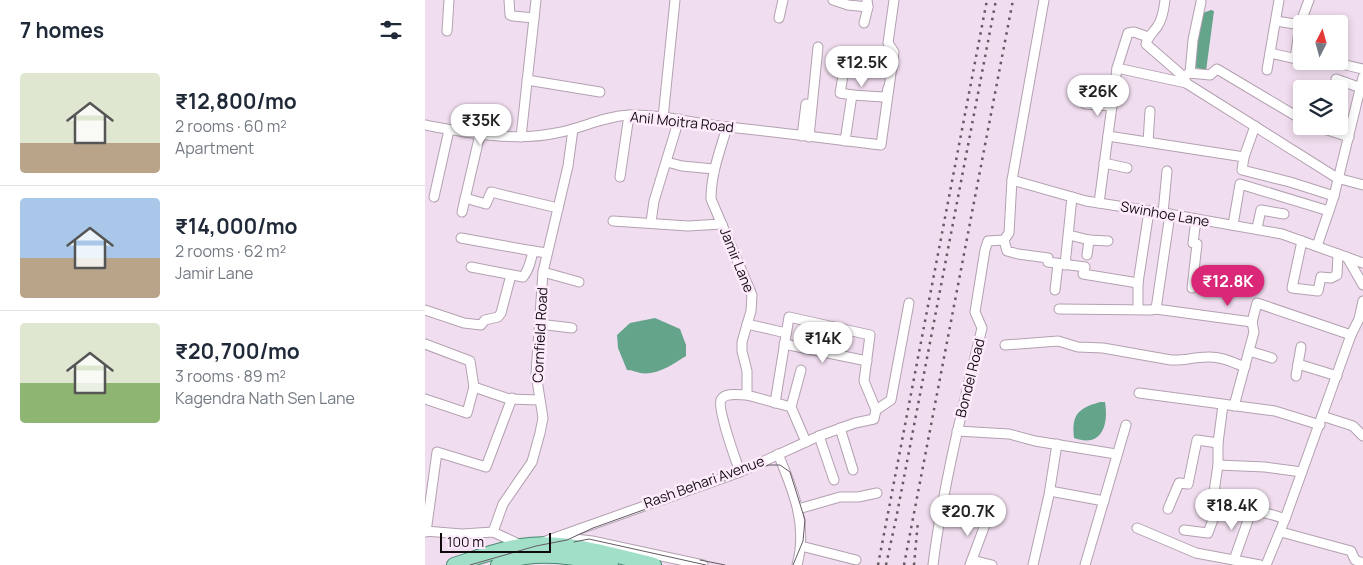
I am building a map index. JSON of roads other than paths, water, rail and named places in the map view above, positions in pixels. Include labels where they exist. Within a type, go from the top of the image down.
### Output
[{"type":"main road","name":"Rash Behari Avenue","points":[[454,565],[529,552],[581,558]]},
{"type":"main road","name":"Rash Behari Avenue","points":[[498,565],[529,552]]},
{"type":"main road","points":[[581,558],[611,565]]},
{"type":"main road","points":[[581,558],[654,565]]},
{"type":"street","points":[[447,31],[449,0]]},
{"type":"street","points":[[509,0],[511,15],[534,18]]},
{"type":"street","points":[[521,137],[537,0]]},
{"type":"street","points":[[663,118],[675,0]]},
{"type":"street","points":[[779,18],[783,0]]},
{"type":"street","points":[[833,0],[848,5],[867,4],[864,23]]},
{"type":"street","points":[[892,66],[845,64],[840,93],[886,96],[892,66],[894,52],[888,43],[894,0]]},
{"type":"street","points":[[1044,0],[1012,180],[1009,233],[1004,240],[1007,251],[1048,258],[1048,262],[1085,267],[1083,274],[1138,283]]},
{"type":"street","points":[[1165,0],[1163,12],[1157,26],[1148,37],[1147,44],[1187,78],[1255,126],[1337,178],[1363,185]]},
{"type":"street","points":[[1267,70],[1279,0]]},
{"type":"street","points":[[1304,15],[1309,0]]},
{"type":"street","points":[[1187,78],[1201,2]]},
{"type":"street","points":[[1276,21],[1293,23]]},
{"type":"street","points":[[1099,203],[1117,68],[1128,33],[1134,32],[1148,37]]},
{"type":"street","points":[[805,136],[818,47]]},
{"type":"street","points":[[1270,53],[1293,59]]},
{"type":"street","name":"Anil Moitra Road","points":[[425,125],[480,134],[521,137],[540,136],[594,121],[629,115],[679,119],[727,127],[881,144],[892,66]]},
{"type":"street","points":[[1348,66],[1363,69]]},
{"type":"street","points":[[1117,68],[1187,78],[1210,75],[1217,69],[1293,114]]},
{"type":"street","points":[[1317,246],[1334,196],[1363,77]]},
{"type":"street","points":[[1336,79],[1361,90]]},
{"type":"street","points":[[527,80],[600,92]]},
{"type":"street","points":[[845,141],[852,95]]},
{"type":"street","points":[[805,136],[806,104]]},
{"type":"street","points":[[1085,104],[1112,106]]},
{"type":"street","points":[[1147,142],[1150,111]]},
{"type":"street","points":[[620,177],[629,115]]},
{"type":"street","points":[[651,222],[654,201],[679,119]]},
{"type":"street","points":[[1233,225],[1244,157],[1255,126]]},
{"type":"street","name":"Jamir Lane","points":[[727,127],[714,169],[711,199],[752,295],[751,312],[742,342],[742,351],[747,371],[747,395]]},
{"type":"street","name":"Cornfield Road","points":[[493,532],[503,504],[531,462],[537,449],[543,418],[535,374],[543,272],[573,142],[573,128]]},
{"type":"street","points":[[434,197],[449,130]]},
{"type":"street","points":[[462,212],[480,134]]},
{"type":"street","points":[[1340,135],[1349,138]]},
{"type":"street","points":[[1108,136],[1244,157]]},
{"type":"street","points":[[667,162],[682,166],[714,169]]},
{"type":"street","points":[[1104,164],[1127,168]]},
{"type":"street","points":[[1242,170],[1290,182],[1334,196]]},
{"type":"street","points":[[1156,308],[1167,214],[1167,171]]},
{"type":"street","name":"Swinhoe Lane","points":[[1012,180],[1099,203],[1196,220],[1257,228],[1302,240],[1363,263]]},
{"type":"street","points":[[1240,184],[1329,211]]},
{"type":"street","points":[[465,198],[486,204],[491,192],[558,208]]},
{"type":"street","points":[[1055,290],[1069,235],[1072,197]]},
{"type":"street","points":[[1257,228],[1261,210],[1284,214]]},
{"type":"street","points":[[1138,309],[1138,283],[1149,211]]},
{"type":"street","points":[[1192,288],[1197,244],[1193,243],[1196,220]]},
{"type":"street","points":[[613,221],[651,222],[688,226],[723,224]]},
{"type":"street","points":[[1069,235],[1089,240],[1108,241]]},
{"type":"street","points":[[461,238],[547,253]]},
{"type":"street","name":"Bondel Road","points":[[933,565],[937,526],[957,431],[982,328],[975,312],[985,250],[989,241],[1004,240]]},
{"type":"street","points":[[1087,255],[1089,240]]},
{"type":"street","points":[[1302,240],[1291,288],[1318,291],[1321,277],[1331,278],[1337,275],[1343,255]]},
{"type":"street","points":[[471,267],[523,277],[526,274],[533,251]]},
{"type":"street","points":[[1343,255],[1363,285]]},
{"type":"street","points":[[543,272],[579,282]]},
{"type":"street","points":[[425,310],[464,322],[481,325],[485,320],[498,317],[501,313],[511,275]]},
{"type":"street","points":[[1266,565],[1281,532],[1337,376],[1356,333],[1363,301]]},
{"type":"street","points":[[775,403],[789,316],[870,336],[864,381],[876,410],[891,400],[909,302]]},
{"type":"street","points":[[1235,406],[1254,332],[1252,322],[1257,303],[1356,333]]},
{"type":"street","points":[[1059,308],[1151,310],[1156,308],[1252,322]]},
{"type":"street","points":[[539,324],[572,328]]},
{"type":"street","points":[[747,324],[786,333]]},
{"type":"street","points":[[1005,345],[1057,341],[1078,347],[1103,348],[1171,360],[1183,361],[1207,356],[1221,357],[1245,367]]},
{"type":"street","points":[[425,344],[470,361],[474,388],[467,413],[425,399]]},
{"type":"street","points":[[784,344],[867,361]]},
{"type":"street","points":[[1296,376],[1301,346]]},
{"type":"street","points":[[1249,351],[1272,358]]},
{"type":"street","points":[[1298,364],[1337,376]]},
{"type":"street","points":[[801,370],[791,406],[806,442]]},
{"type":"street","points":[[474,388],[520,400],[539,400]]},
{"type":"street","points":[[740,472],[722,414],[720,401],[722,398],[728,394],[747,395],[791,406]]},
{"type":"street","points":[[1139,394],[1275,411],[1353,426],[1363,436]]},
{"type":"street","points":[[512,398],[486,467],[437,452],[425,532],[462,534],[493,532],[529,552]]},
{"type":"street","points":[[1223,405],[1212,505],[1252,509],[1285,519]]},
{"type":"street","name":"Rash Behari Avenue","points":[[529,552],[557,537],[740,472],[840,428],[874,419],[876,410]]},
{"type":"street","points":[[1085,565],[1126,425]]},
{"type":"street","points":[[840,428],[853,470]]},
{"type":"street","points":[[957,431],[1009,434],[1116,454]]},
{"type":"street","points":[[819,436],[834,480]]},
{"type":"street","points":[[1168,509],[1179,483],[1188,484],[1197,440],[1218,443]]},
{"type":"street","points":[[1033,565],[1057,444]]},
{"type":"street","points":[[778,454],[798,509],[801,526],[801,546],[797,565]]},
{"type":"street","points":[[1217,465],[1265,467],[1302,472]]},
{"type":"street","points":[[1049,491],[1104,501]]},
{"type":"street","points":[[798,509],[840,497],[858,497],[877,493]]},
{"type":"street","points":[[1184,530],[1208,533],[1218,506]]},
{"type":"street","points":[[1234,560],[1252,509]]},
{"type":"street","points":[[986,522],[971,562],[992,565]]},
{"type":"street","points":[[1137,528],[1195,553],[1260,565]]},
{"type":"street","points":[[1281,532],[1351,551],[1355,560],[1363,563]]},
{"type":"street","points":[[557,537],[592,541],[703,565]]},
{"type":"street","points":[[801,546],[856,560]]},
{"type":"tram line","points":[[470,565],[536,546],[567,540],[593,528],[769,465],[780,465],[790,472],[805,520],[803,541],[793,565]]},
{"type":"tram line","points":[[574,542],[589,539],[706,565]]},
{"type":"tram line","points":[[700,560],[725,565]]},
{"type":"railway","points":[[878,565],[987,0]]},
{"type":"railway","points":[[886,565],[996,0]]},
{"type":"railway","points":[[904,565],[1013,0]]},
{"type":"railway","points":[[914,565],[918,521]]}]
